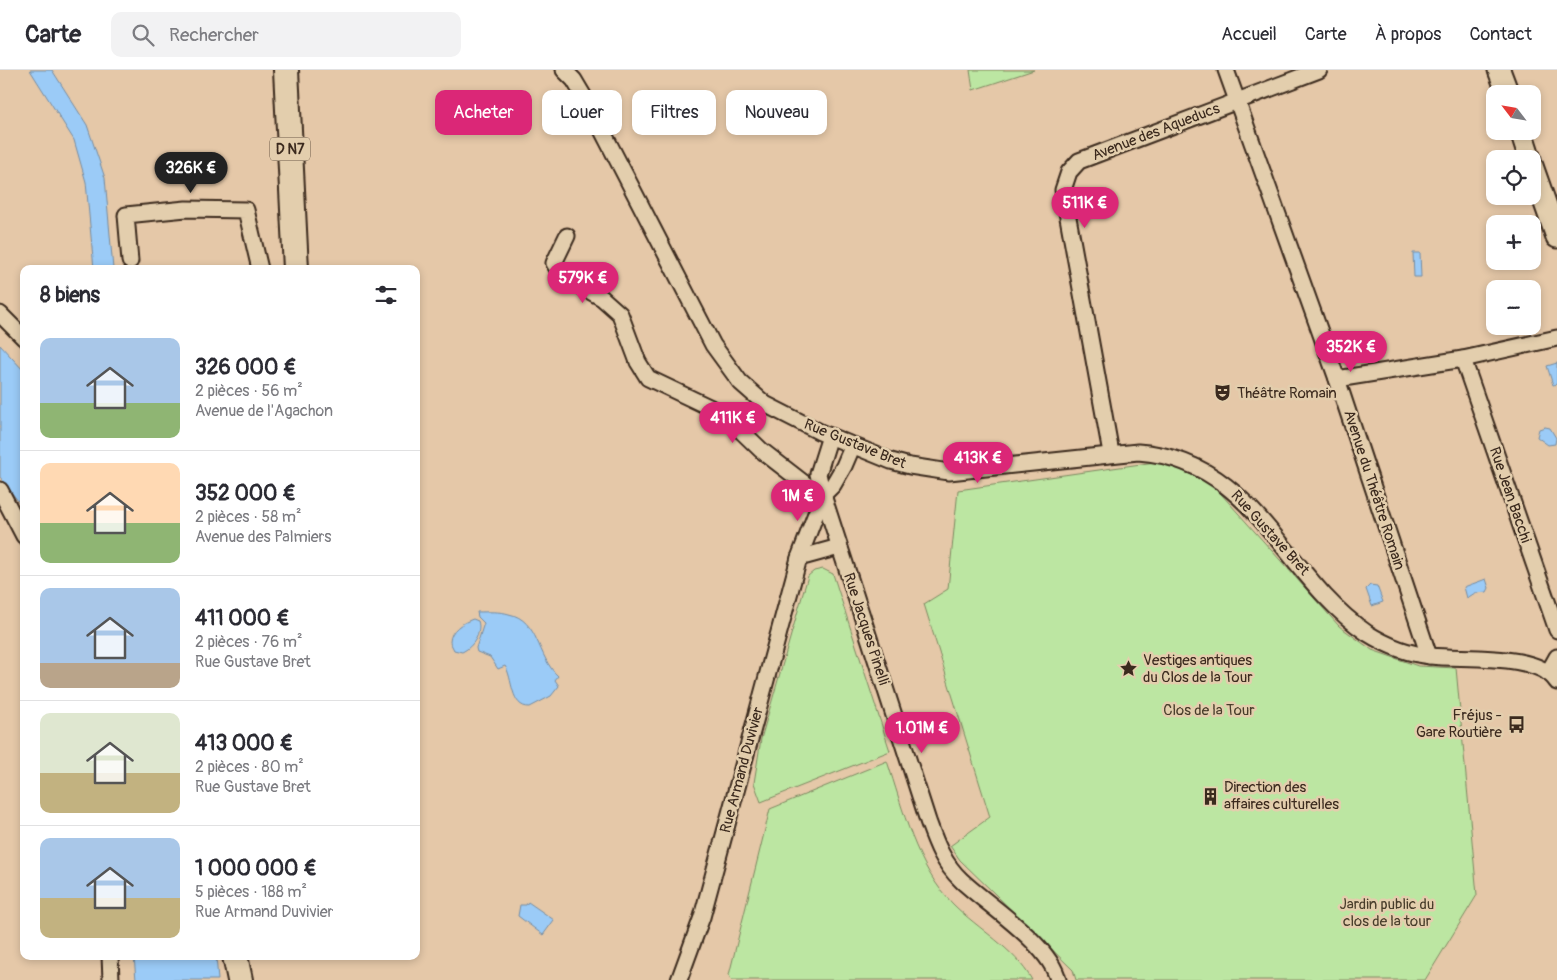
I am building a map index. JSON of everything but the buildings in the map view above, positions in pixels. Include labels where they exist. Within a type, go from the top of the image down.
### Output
[{"type":"main road","name":"D N7","points":[[286,70],[296,265]]},
{"type":"main road","name":"D N7","points":[[295,227],[299,70]]},
{"type":"main road","points":[[1500,70],[1505,85]]},
{"type":"main road","points":[[1541,192],[1557,237]]},
{"type":"main road","points":[[236,960],[240,980]]},
{"type":"street","name":"Rue Gustave Bret","points":[[564,70],[574,80],[590,107],[713,345],[740,382],[765,404],[830,436],[910,466],[952,472],[1111,453],[1164,454],[1189,462],[1212,474],[1248,506],[1328,599],[1354,623],[1378,640],[1402,651],[1429,656],[1528,663],[1552,678]]},
{"type":"street","name":"Avenue du Théâtre Romain","points":[[1226,70],[1337,379],[1429,656]]},
{"type":"street","name":"Avenue des Aqueducs","points":[[1111,453],[1063,190],[1068,172],[1079,160],[1319,70]]},
{"type":"street","points":[[130,261],[126,215],[186,209],[246,210],[259,265]]},
{"type":"street","points":[[567,236],[554,263],[561,275],[602,298],[620,314],[638,362],[648,378],[709,407],[733,423],[761,450],[814,491],[823,495],[833,484],[844,466],[853,445]]},
{"type":"street","points":[[0,314],[20,334]]},
{"type":"street","points":[[1337,379],[1463,359],[1557,338]]},
{"type":"street","name":"Rue Jean Bacchi","points":[[1463,359],[1550,588],[1557,630]]},
{"type":"street","name":"Rue Jacques Pinelli","points":[[830,436],[818,474],[823,495],[941,855],[960,879],[1029,938],[1056,971],[1058,980]]},
{"type":"street","points":[[0,490],[20,528]]},
{"type":"street","name":"Rue Armand Duvivier","points":[[678,980],[702,918],[799,558],[823,495]]},
{"type":"street","points":[[799,558],[839,547]]},
{"type":"street","points":[[1552,678],[1557,657]]},
{"type":"street","points":[[110,960],[111,980]]},
{"type":"green space","points":[[970,70],[1034,70],[973,90]]},
{"type":"green space","name":"Clos de la Tour","points":[[1162,461],[1213,485],[1339,626],[1372,650],[1418,666],[1456,668],[1477,895],[1425,980],[1076,980],[1073,970],[960,860],[950,846],[990,817],[924,604],[948,589],[958,490]]},
{"type":"green space","points":[[823,569],[833,574],[890,751],[761,802],[754,783],[761,739],[808,576],[814,571]]},
{"type":"green space","points":[[887,761],[912,837],[929,873],[953,904],[1016,958],[1032,980],[731,980],[729,975],[770,809]]},
{"type":"water","points":[[30,70],[52,70],[87,125],[105,178],[113,265],[94,265],[86,182],[74,140]]},
{"type":"water","points":[[1413,253],[1420,253],[1421,277],[1414,277]]},
{"type":"water","points":[[0,345],[20,367],[20,504],[0,477]]},
{"type":"water","points":[[1557,363],[1557,384],[1553,385],[1547,366]]},
{"type":"water","points":[[1550,428],[1556,438],[1555,444],[1548,445],[1537,437],[1539,429]]},
{"type":"water","points":[[1486,579],[1489,588],[1487,592],[1475,593],[1467,598],[1464,587]]},
{"type":"water","points":[[1370,585],[1377,586],[1383,602],[1372,606],[1366,589]]},
{"type":"water","points":[[477,612],[505,613],[519,618],[526,624],[532,631],[551,668],[558,676],[555,680],[559,686],[551,696],[530,707],[519,703],[515,697],[505,666],[498,669],[490,657],[477,652],[476,648],[484,623],[478,617]]},
{"type":"water","points":[[473,619],[478,621],[479,626],[476,639],[470,647],[462,652],[454,650],[450,642],[452,634],[461,625]]},
{"type":"water","points":[[528,902],[554,920],[543,935],[518,916],[520,905],[526,905]]},
{"type":"water","points":[[134,960],[216,960],[218,980],[136,980]]},
{"type":"place","name":"Théâtre Romain","points":[[1223,393]]},
{"type":"place","name":"Vestiges antiques du Clos de la Tour","points":[[1129,669]]},
{"type":"place","name":"Fréjus - Gare Routière","points":[[1516,724]]},
{"type":"place","name":"Direction des affaires culturelles","points":[[1210,796]]},
{"type":"park label","name":"Jardin public du clos de la tour","points":[[1387,912]]}]
